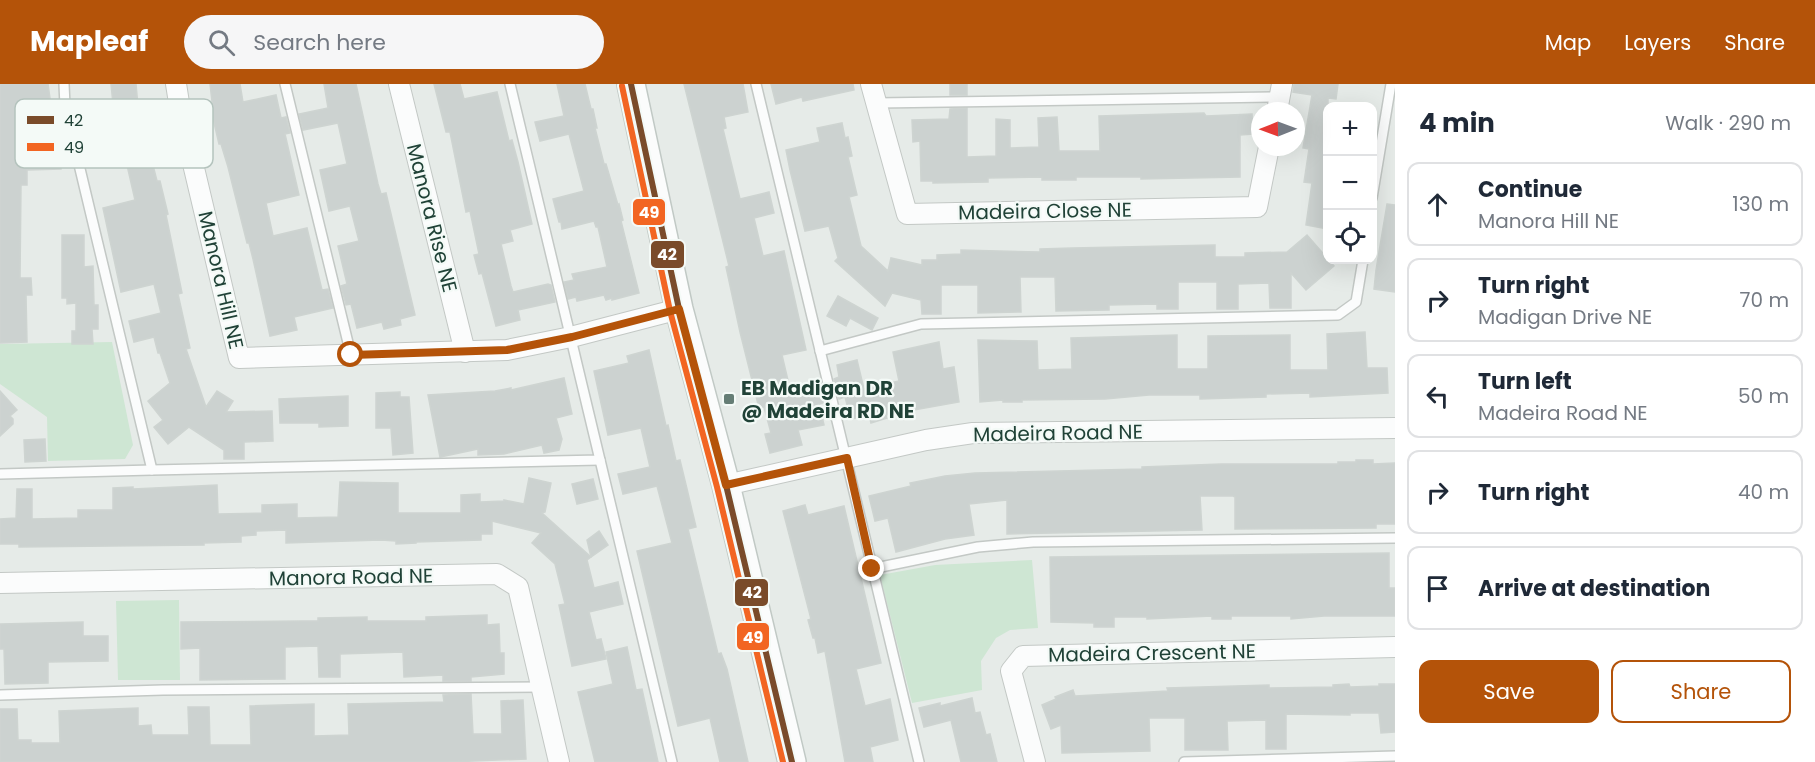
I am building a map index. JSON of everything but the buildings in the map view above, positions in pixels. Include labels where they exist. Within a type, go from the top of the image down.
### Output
[{"type":"street","name":"Manora Hill NE","points":[[176,84],[178,99]]},
{"type":"street","name":"Manora Rise NE","points":[[399,84],[465,352]]},
{"type":"street","points":[[632,84],[679,309],[726,485],[792,762]]},
{"type":"street","name":"Madeira Close NE","points":[[874,93],[907,214],[1257,207],[1267,156]]},
{"type":"street","name":"Manora Hill NE","points":[[194,168],[239,358],[507,350],[572,337],[679,309]]},
{"type":"street","name":"Madeira Road NE","points":[[726,485],[926,440],[973,433],[1395,428]]},
{"type":"street","name":"Manora Road NE","points":[[0,583],[497,574],[518,586],[559,762]]},
{"type":"street","name":"Madeira Crescent NE","points":[[1035,762],[1011,671],[1023,656],[1395,647]]},
{"type":"lane","points":[[64,84],[65,99]]},
{"type":"lane","points":[[285,84],[351,355]]},
{"type":"lane","points":[[510,84],[672,762]]},
{"type":"lane","points":[[756,84],[919,762]]},
{"type":"lane","points":[[1377,168],[1391,84]]},
{"type":"lane","points":[[874,93],[1279,97]]},
{"type":"lane","points":[[80,168],[152,470]]},
{"type":"lane","points":[[820,351],[921,324],[1338,315],[1356,302],[1362,264]]},
{"type":"lane","points":[[0,474],[600,460]]},
{"type":"lane","points":[[872,569],[978,547],[1033,542],[1395,538]]},
{"type":"lane","points":[[0,695],[163,690],[542,687]]},
{"type":"lane","points":[[1184,762],[1395,756]]},
{"type":"green space","points":[[112,342],[133,445],[125,459],[48,461],[47,417],[0,384],[0,344]]},
{"type":"green space","points":[[1032,560],[1038,628],[1010,630],[996,638],[981,661],[982,690],[912,703],[880,575],[935,565]]},
{"type":"green space","points":[[179,600],[180,680],[118,680],[116,601]]},
{"type":"transit line","name":"42","points":[[631,84],[679,309],[726,485],[792,762]]},
{"type":"transit line","name":"49","points":[[622,86],[670,311],[717,487],[783,762]]},
{"type":"place","name":"EB Madigan DR @ Madeira RD NE","points":[[729,399]]},
{"type":"route","points":[[351,355],[507,350],[572,337],[679,309],[726,485],[847,458],[872,569]]}]
